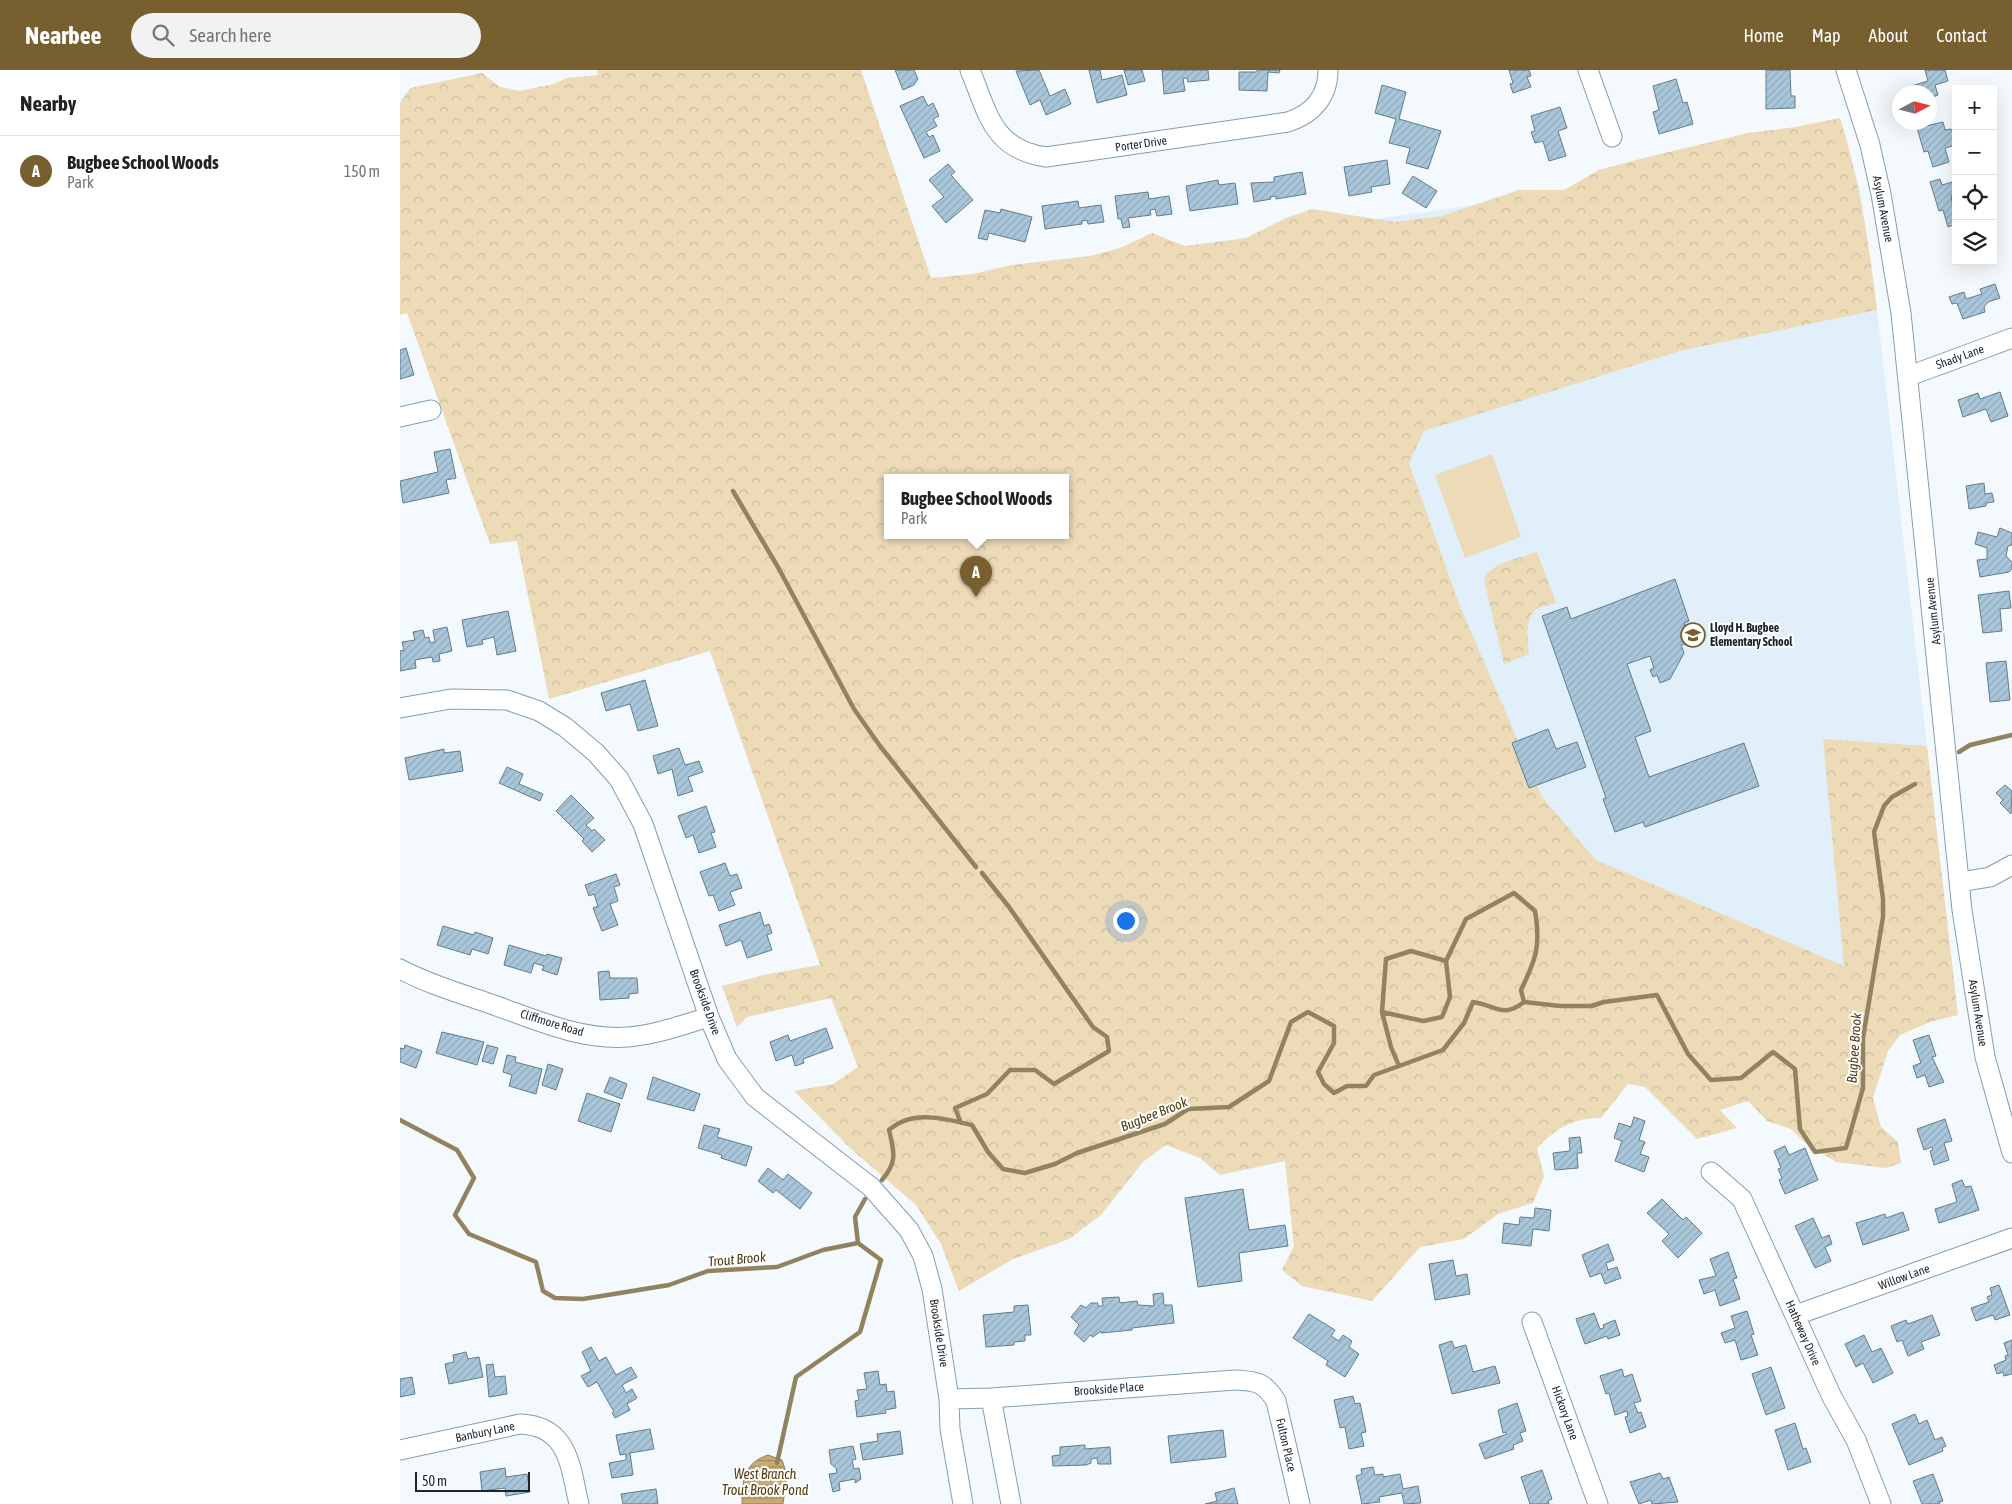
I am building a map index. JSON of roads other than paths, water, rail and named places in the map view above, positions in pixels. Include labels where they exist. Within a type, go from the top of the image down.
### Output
[{"type":"street","name":"Porter Drive","points":[[970,70],[1002,138],[1018,150],[1046,157],[1288,122],[1300,118],[1316,105],[1324,94],[1328,70]]},
{"type":"street","points":[[1588,70],[1612,137]]},
{"type":"street","name":"Asylum Avenue","points":[[1846,70],[1870,146],[1881,194],[1901,313],[1960,882],[1980,1030],[1996,1099],[2012,1153]]},
{"type":"street","name":"Shady Lane","points":[[1909,376],[2012,338]]},
{"type":"street","points":[[400,416],[431,410]]},
{"type":"street","name":"Brookside Drive","points":[[400,708],[451,699],[508,700],[539,712],[565,727],[596,753],[619,779],[643,824],[709,1018],[727,1059],[755,1097],[871,1187],[909,1230],[923,1256],[932,1288],[949,1399],[950,1429],[963,1504]]},
{"type":"street","points":[[1960,882],[1990,877],[2012,865]]},
{"type":"street","name":"Cliffmore Road","points":[[400,969],[443,988],[552,1025],[603,1037],[628,1037],[653,1033],[709,1018]]},
{"type":"street","name":"Hatheway Drive","points":[[1711,1172],[1742,1199],[1832,1397],[1856,1440],[1881,1504]]},
{"type":"street","name":"Willow Lane","points":[[1796,1315],[2012,1238]]},
{"type":"street","name":"Hickory Lane","points":[[1532,1322],[1598,1504]]},
{"type":"street","name":"Brookside Place","points":[[949,1399],[991,1398],[1235,1380],[1253,1381],[1267,1387]]},
{"type":"street","name":"Fulton Place","points":[[1267,1387],[1276,1401],[1300,1504]]},
{"type":"street","points":[[991,1398],[1011,1504]]},
{"type":"street","name":"Banbury Lane","points":[[400,1450],[520,1424],[536,1425],[550,1433],[561,1444],[568,1458],[579,1504]]},
{"type":"water","name":"West Branch Trout Brook Pond","points":[[768,1455],[782,1460],[787,1475],[783,1504],[742,1504],[744,1480],[749,1468],[760,1458]]},
{"type":"waterway","points":[[733,491],[779,569],[854,709],[880,746],[976,867]]},
{"type":"waterway","name":"Bugbee Brook","points":[[1959,752],[1970,745],[2012,735]]},
{"type":"waterway","name":"Bugbee Brook","points":[[882,1180],[893,1162],[889,1130],[908,1120],[929,1117],[972,1125],[988,1152],[1003,1169],[1025,1173],[1055,1164],[1077,1153],[1165,1124],[1188,1109],[1229,1107],[1269,1081],[1291,1022],[1308,1012],[1334,1026],[1334,1043],[1318,1072],[1324,1084],[1334,1093],[1347,1086],[1366,1086],[1374,1075],[1399,1066],[1391,1047],[1382,1012],[1386,959],[1411,951],[1446,961],[1466,919],[1514,893],[1535,911],[1537,923],[1537,943],[1534,961],[1521,990],[1524,1002],[1560,1006],[1591,1006],[1604,1002],[1657,995],[1688,1054],[1711,1080],[1741,1078],[1773,1052],[1795,1069],[1800,1129],[1815,1152],[1846,1148],[1863,1088],[1863,1038],[1883,917],[1883,899],[1874,832],[1884,806],[1892,797],[1915,784]]},
{"type":"waterway","points":[[961,1123],[955,1108],[987,1094],[1010,1070],[1035,1070],[1054,1084],[1109,1051],[1107,1037],[1093,1027],[1009,907],[982,873]]},
{"type":"waterway","points":[[1382,1012],[1423,1021],[1442,1017],[1450,997],[1446,961]]},
{"type":"waterway","points":[[1399,1066],[1443,1050],[1464,1023],[1473,1002],[1499,1010],[1510,1010],[1524,1002]]},
{"type":"waterway","name":"Trout Brook","points":[[400,1120],[457,1150],[474,1178],[455,1215],[469,1234],[536,1262],[543,1291],[555,1298],[583,1299],[669,1285],[708,1271],[777,1267],[823,1250],[858,1243],[881,1260],[860,1332],[796,1377],[777,1463]]},
{"type":"waterway","name":"Bugbee Brook","points":[[858,1243],[855,1217],[865,1199]]},
{"type":"place","name":"Bugbee School Woods","points":[[976,597]]},
{"type":"place","name":"Lloyd H. Bugbee Elementary School","points":[[1693,635]]}]
